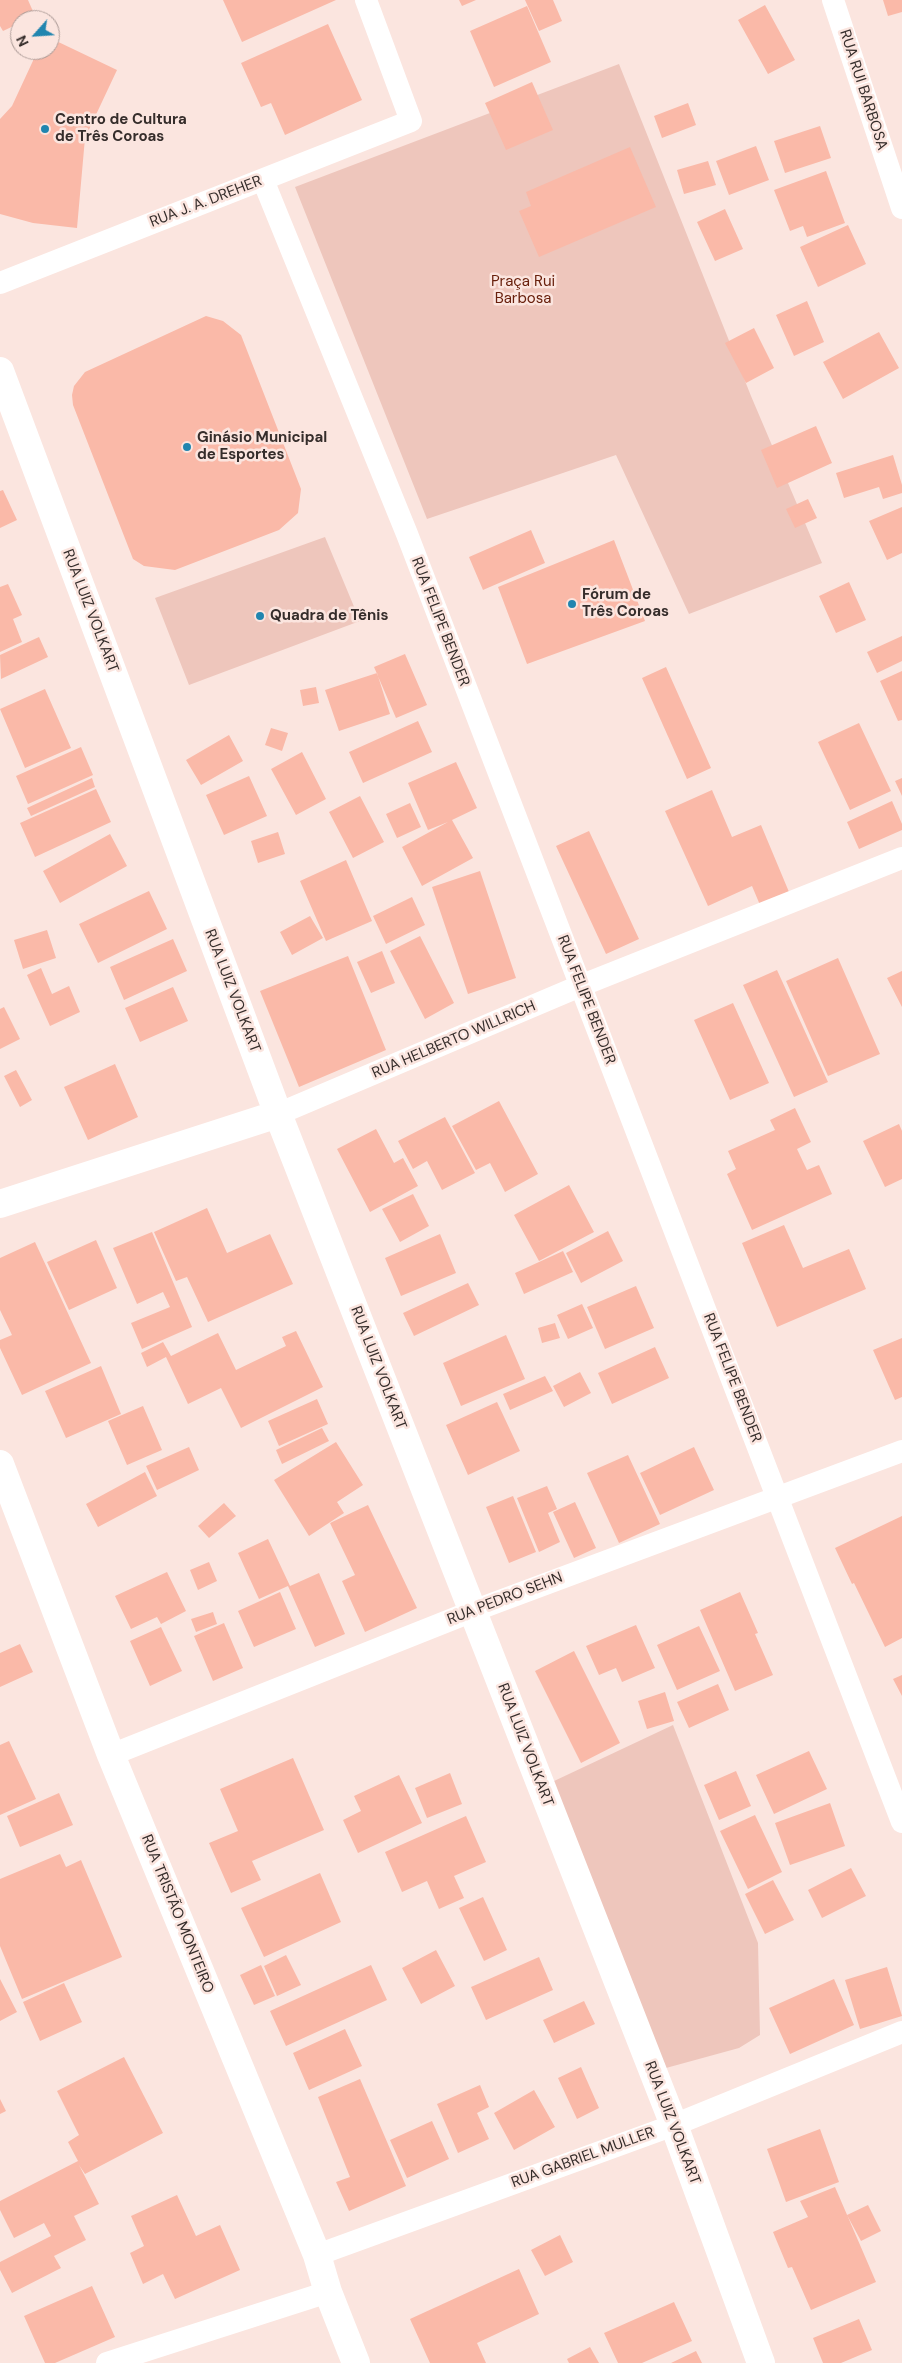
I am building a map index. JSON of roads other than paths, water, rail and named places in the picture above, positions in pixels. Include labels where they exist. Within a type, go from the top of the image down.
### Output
[{"type":"street","name":"RUA J. A. DREHER","points":[[0,283],[412,121],[366,0]]},
{"type":"street","name":"RUA RUI BARBOSA","points":[[833,0],[902,208]]},
{"type":"street","name":"RUA FELIPE BENDER","points":[[263,180],[410,543],[902,1822]]},
{"type":"street","name":"RUA LUIZ VOLKART","points":[[0,372],[278,1114],[674,2124],[761,2363]]},
{"type":"street","name":"RUA HELBERTO WILLRICH","points":[[0,1204],[278,1114],[580,986],[902,858]]},
{"type":"street","name":"RUA PEDRO SEHN","points":[[111,1755],[473,1611],[902,1451]]},
{"type":"street","name":"RUA TRISTÃO MONTEIRO","points":[[0,1464],[111,1755],[317,2255],[328,2292],[356,2363]]},
{"type":"street","name":"RUA GABRIEL MULLER","points":[[317,2255],[674,2124],[902,2032]]},
{"type":"street","points":[[107,2363],[328,2292]]},
{"type":"place","name":"Centro de Cultura de Três Coroas","points":[[45,129]]},
{"type":"place","name":"Ginásio Municipal de Esportes","points":[[187,447]]},
{"type":"place","name":"Fórum de Três Coroas","points":[[572,604]]},
{"type":"place","name":"Quadra de Tênis","points":[[260,616]]},
{"type":"park label","name":"Praça Rui Barbosa","points":[[523,290]]}]
